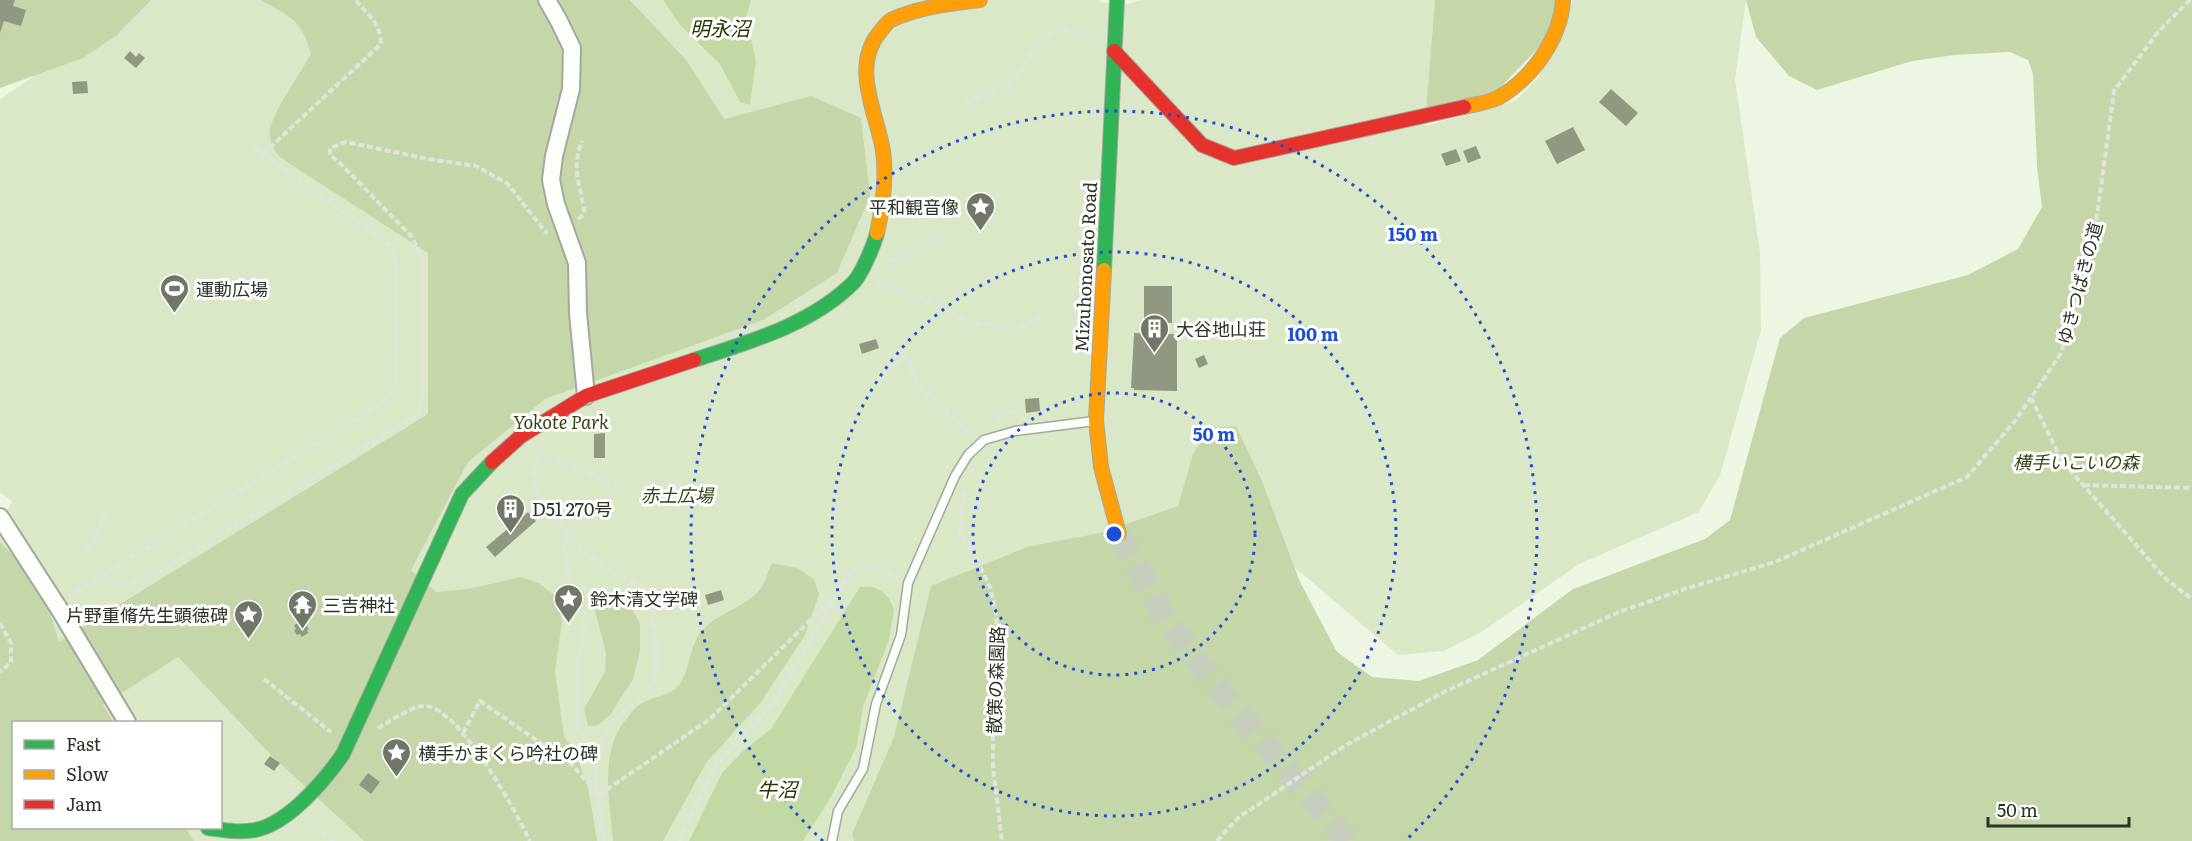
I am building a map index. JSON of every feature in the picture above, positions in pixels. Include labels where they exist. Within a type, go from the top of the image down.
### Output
[{"type":"street","points":[[546,0],[572,48],[571,88],[554,156],[551,180],[556,204],[577,263],[578,313],[586,396]]},
{"type":"street","points":[[212,829],[232,832],[260,829],[291,811],[333,771],[462,494],[521,435],[586,396],[768,336],[818,310],[855,281],[875,241],[885,199],[883,152],[865,67],[872,42],[889,21],[936,6],[980,0]]},
{"type":"street","name":"Mizuhonosato Road","points":[[1117,0],[1096,420],[1101,466],[1119,534]]},
{"type":"street","points":[[1114,51],[1202,145],[1234,158],[1448,112],[1502,96],[1529,73],[1551,42],[1562,17],[1563,0]]},
{"type":"street","points":[[0,517],[126,721]]},
{"type":"lane","points":[[832,841],[838,811],[863,769],[876,704],[901,636],[908,583],[955,476],[968,455],[984,440],[1015,431],[1096,420]]},
{"type":"path","points":[[263,154],[381,44],[381,32],[373,19],[355,0]]},
{"type":"path","name":"ゆきつばきの道","points":[[1217,841],[1238,818],[1346,745],[1444,692],[1619,612],[1775,561],[1967,477],[2014,422],[2061,353],[2093,245],[2115,91],[2158,32],[2190,0]]},
{"type":"path","points":[[966,102],[1013,81],[1034,49],[1046,37],[1058,30],[1072,29],[1083,32],[1096,43]]},
{"type":"path","points":[[96,579],[118,584],[133,584],[154,575],[416,416],[420,409],[424,379],[424,260],[411,236],[340,162],[330,155],[330,148],[346,141],[428,159],[476,166],[508,183],[551,240]]},
{"type":"path","points":[[579,219],[584,210],[576,176],[577,156],[582,141]]},
{"type":"path","points":[[55,604],[378,406],[389,397],[396,385],[395,255],[389,244],[253,147]]},
{"type":"path","points":[[885,264],[944,237]]},
{"type":"path","points":[[855,281],[878,284],[930,301],[969,323],[1017,328],[1041,317]]},
{"type":"path","points":[[876,383],[902,357],[908,359],[915,381],[980,444]]},
{"type":"path","points":[[2031,398],[2062,461],[2166,579],[2192,599]]},
{"type":"path","points":[[521,435],[539,454],[629,490]]},
{"type":"path","points":[[539,454],[533,473],[538,496],[555,514],[574,545],[617,575],[645,588],[650,596],[657,670],[653,684],[613,724],[599,746],[595,768]]},
{"type":"path","points":[[2083,485],[2192,488]]},
{"type":"path","name":"散策の森園路","points":[[964,488],[960,533],[976,558],[990,587],[996,613],[998,650],[993,768],[1002,841]]},
{"type":"path","points":[[86,550],[96,538],[106,512]]},
{"type":"path","points":[[566,531],[564,548],[568,568],[573,590],[583,613],[584,635],[577,666],[578,726],[595,768],[604,841]]},
{"type":"path","points":[[679,841],[717,764],[771,706],[845,579],[855,567],[866,565],[908,583]]},
{"type":"path","points":[[598,795],[710,719],[839,592]]},
{"type":"path","points":[[0,623],[11,643],[11,662],[0,672]]},
{"type":"path","points":[[264,679],[347,745]]},
{"type":"path","points":[[463,733],[480,701],[572,765],[598,795]]},
{"type":"path","points":[[354,730],[375,730],[422,705],[436,708],[463,733],[510,802],[530,841]]},
{"type":"path","points":[[291,811],[333,841]]},
{"type":"green space","points":[[0,0],[151,0],[117,35],[83,58],[0,88]]},
{"type":"green space","name":"Yokote Park","points":[[113,0],[1099,0],[1099,2],[1127,4],[1142,0],[1435,0],[1425,126],[1515,101],[1538,78],[1573,0],[1746,0],[1735,79],[1760,253],[1761,330],[1720,475],[1699,512],[1579,564],[1483,631],[1444,651],[1398,655],[1240,521],[1316,841],[0,841],[0,525],[12,501],[0,493],[0,99],[52,64]]},
{"type":"green space","points":[[260,0],[630,0],[687,61],[724,119],[811,96],[861,118],[870,196],[837,273],[763,320],[545,399],[468,462],[411,570],[436,592],[468,589],[521,577],[539,583],[558,598],[562,622],[555,671],[564,736],[576,754],[588,787],[597,841],[364,841],[268,752],[178,657],[103,705],[112,721],[12,721],[12,829],[186,829],[194,841],[0,841],[0,542],[19,561],[46,600],[59,642],[428,414],[428,253],[281,158],[276,152],[272,145],[270,129],[282,101],[311,54],[299,26],[279,10]]},
{"type":"green space","points":[[1435,0],[1558,0],[1546,40],[1498,90],[1426,110]]},
{"type":"green space","name":"横手いこいの森","points":[[1746,0],[2192,0],[2192,841],[854,841],[852,834],[894,737],[931,586],[1027,547],[1100,533],[1178,506],[1193,454],[1210,428],[1236,426],[1262,481],[1300,582],[1337,652],[1372,677],[1419,681],[1478,660],[1573,589],[1705,539],[1730,520],[1780,338],[1804,318],[1968,275],[2018,249],[2042,207],[2037,166],[2033,74],[2028,60],[2010,52],[1954,55],[1912,61],[1817,90],[1789,76],[1756,37]]},
{"type":"green space","points":[[772,563],[797,568],[814,579],[819,594],[805,635],[761,702],[706,763],[663,841],[613,841],[608,777],[612,746],[618,731],[637,706],[670,692],[679,685],[685,674],[694,644],[703,630],[758,592]]},
{"type":"green space","points":[[603,596],[632,609],[640,623],[640,651],[633,679],[610,715],[598,725],[588,726],[584,709],[605,672],[606,653],[592,599]]},
{"type":"water","name":"明永沼","points":[[663,0],[751,0],[746,18],[756,61],[750,105],[740,102],[720,64],[681,26]]},
{"type":"water","name":"牛沼","points":[[860,587],[873,587],[882,591],[889,598],[894,610],[889,640],[863,707],[857,746],[831,797],[803,841],[689,841],[722,773],[744,750],[771,729]]},
{"type":"building","points":[[0,0],[15,0],[13,6],[26,10],[21,26],[4,21],[0,33]]},
{"type":"building","points":[[130,51],[136,57],[139,53],[145,58],[136,68],[124,58]]},
{"type":"building","points":[[87,81],[88,93],[73,94],[72,82]]},
{"type":"building","points":[[1611,89],[1638,113],[1626,126],[1599,102]]},
{"type":"building","points":[[1573,127],[1585,150],[1557,164],[1545,141]]},
{"type":"building","points":[[1476,146],[1481,158],[1468,163],[1463,151]]},
{"type":"building","points":[[1456,149],[1461,161],[1446,166],[1441,154]]},
{"type":"building","name":"大谷地山荘","points":[[1144,286],[1172,286],[1172,323],[1168,323],[1168,334],[1177,334],[1177,391],[1134,390],[1131,388],[1134,333],[1159,334],[1160,325],[1144,325]]},
{"type":"building","points":[[876,339],[879,348],[862,354],[859,344]]},
{"type":"building","points":[[1204,355],[1208,364],[1199,368],[1195,359]]},
{"type":"building","points":[[1039,398],[1040,411],[1026,413],[1025,399]]},
{"type":"building","points":[[605,433],[605,458],[594,458],[594,434]]},
{"type":"building","name":"D51 270号","points":[[528,512],[536,521],[495,557],[486,547]]},
{"type":"building","points":[[721,590],[724,600],[708,605],[705,595]]},
{"type":"building","name":"三吉神社","points":[[302,621],[309,629],[308,633],[302,637],[300,634],[297,635],[294,625]]},
{"type":"building","points":[[270,756],[280,763],[274,771],[264,764]]},
{"type":"building","points":[[368,773],[380,782],[371,794],[359,785]]},
{"type":"tunnel","points":[[1119,534],[1167,621],[1226,698],[1348,841]]},
{"type":"traffic: fast","points":[[1104,270],[1117,0]]},
{"type":"traffic: fast","points":[[694,360],[778,330],[819,310],[854,282],[861,272],[877,233]]},
{"type":"traffic: fast","points":[[216,829],[255,830],[280,819],[305,800],[343,754],[462,494],[492,462]]},
{"type":"traffic: slow","points":[[877,233],[883,203],[885,172],[883,151],[866,76],[871,47],[879,33],[891,20],[924,9],[980,0]]},
{"type":"traffic: slow","points":[[1464,107],[1499,97],[1525,77],[1544,54],[1551,41],[1557,28],[1563,0]]},
{"type":"traffic: slow","points":[[1104,270],[1096,420],[1101,467],[1119,534]]},
{"type":"traffic: jam","points":[[1114,51],[1202,145],[1234,158],[1464,107]]},
{"type":"traffic: jam","points":[[492,462],[521,436],[586,396],[694,360]]},
{"type":"place","name":"平和観音像","points":[[980,232]]},
{"type":"place","name":"運動広場","points":[[175,314]]},
{"type":"place","name":"大谷地山荘","points":[[1155,354]]},
{"type":"place","name":"D51 270号","points":[[511,534]]},
{"type":"place","name":"鈴木清文学碑","points":[[569,624]]},
{"type":"place","name":"三吉神社","points":[[302,630]]},
{"type":"place","name":"片野重脩先生顕徳碑","points":[[249,640]]},
{"type":"place","name":"横手かまくら吟社の碑","points":[[397,778]]},
{"type":"park label","name":"赤土広場","points":[[677,494]]}]
